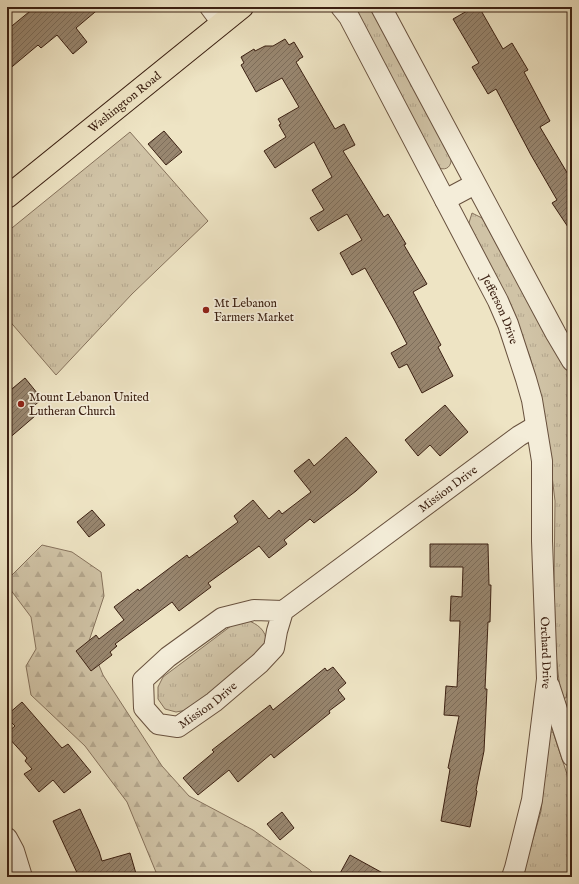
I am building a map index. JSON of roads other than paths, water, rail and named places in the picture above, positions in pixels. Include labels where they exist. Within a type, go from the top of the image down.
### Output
[{"type":"main road","name":"Washington Road","points":[[7,197],[216,15],[242,7]]},
{"type":"street","name":"Jefferson Drive","points":[[341,7],[349,17],[498,301],[508,324],[526,379],[532,400],[536,426]]},
{"type":"street","points":[[381,7],[475,184],[572,361]]},
{"type":"street","points":[[445,200],[475,184]]},
{"type":"street","name":"Mission Drive","points":[[284,611],[254,610],[222,618],[168,657],[143,680],[144,708],[158,724],[178,727],[190,719],[219,698],[260,663],[274,648],[277,631],[284,611],[536,426]]},
{"type":"street","name":"Orchard Drive","points":[[512,877],[516,868],[532,800],[547,679],[542,541],[542,461],[536,426]]},
{"type":"street","points":[[547,679],[572,756]]},
{"type":"street","points":[[7,838],[14,851],[22,877]]},
{"type":"place","name":"Mt Lebanon Farmers Market","points":[[206,310]]},
{"type":"place","name":"Mount Lebanon United Lutheran Church","points":[[21,404]]}]
